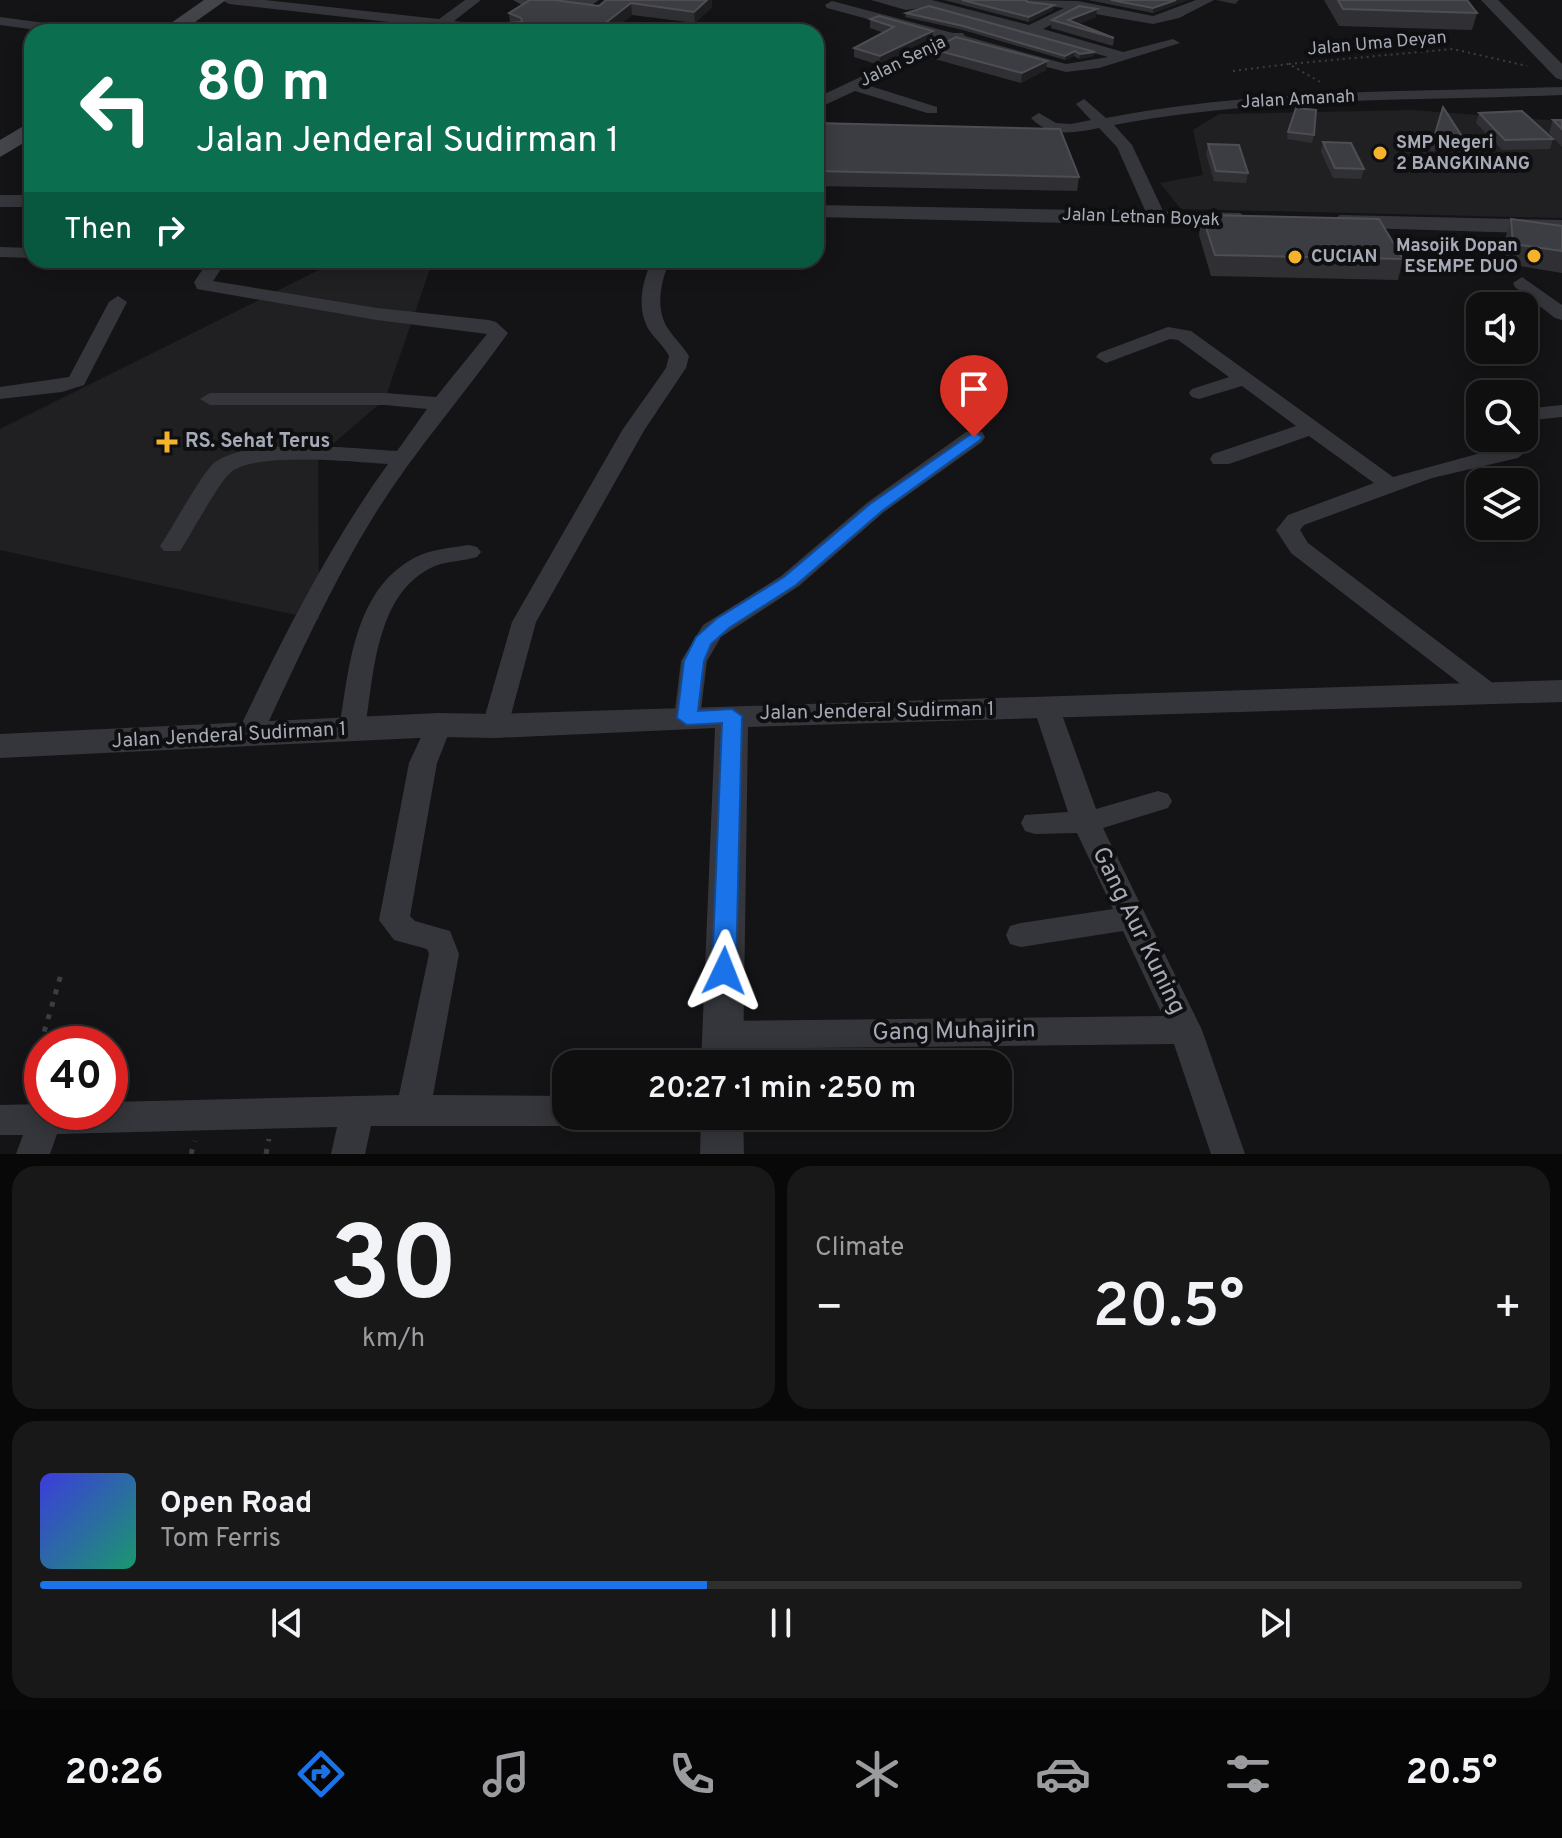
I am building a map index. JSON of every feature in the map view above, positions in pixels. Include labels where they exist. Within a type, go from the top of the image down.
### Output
[{"type":"main road","points":[[180,24],[217,0]]},
{"type":"main road","points":[[0,150],[24,134]]},
{"type":"street","points":[[229,0],[451,24]]},
{"type":"street","points":[[443,23],[474,0]]},
{"type":"street","points":[[520,0],[584,6],[592,0]]},
{"type":"street","points":[[878,0],[906,6],[931,2],[1120,56]]},
{"type":"street","points":[[1029,0],[1080,3],[1153,20]]},
{"type":"street","points":[[1183,0],[1206,2]]},
{"type":"street","points":[[1489,0],[1561,79]]},
{"type":"street","points":[[817,2],[836,3],[1066,68],[1094,65],[1173,43]]},
{"type":"street","points":[[1075,41],[1174,15],[1206,2]]},
{"type":"street","points":[[1030,30],[1080,3]]},
{"type":"street","name":"Jalan Senja","points":[[824,100],[990,20]]},
{"type":"street","points":[[0,21],[24,24]]},
{"type":"street","name":"Jalan Amanah","points":[[1039,118],[1063,129],[1203,105],[1339,98],[1561,79]]},
{"type":"street","points":[[824,85],[932,110]]},
{"type":"street","points":[[1084,104],[1105,123],[1131,158],[1157,217]]},
{"type":"street","points":[[0,201],[24,201]]},
{"type":"street","name":"Jalan Letnan Boyak","points":[[824,211],[1263,221]]},
{"type":"street","points":[[1310,222],[1562,227]]},
{"type":"street","points":[[0,252],[24,253]]},
{"type":"street","points":[[213,268],[204,285],[377,314],[496,329],[498,333],[441,404],[364,514],[301,625],[249,736]]},
{"type":"street","points":[[495,726],[524,622],[634,429],[676,368],[679,356],[659,329],[651,310],[653,277],[657,268]]},
{"type":"street","points":[[1522,283],[1562,314]]},
{"type":"street","points":[[0,393],[62,386],[77,381],[118,302]]},
{"type":"street","points":[[1106,357],[1168,333],[1184,335],[1392,486]]},
{"type":"street","points":[[1199,393],[1244,379]]},
{"type":"street","points":[[210,399],[385,399],[441,404]]},
{"type":"street","points":[[1538,414],[1562,411]]},
{"type":"street","points":[[1221,459],[1311,428]]},
{"type":"street","points":[[687,718],[694,661],[712,631],[790,581],[876,507],[974,437]]},
{"type":"street","points":[[1489,693],[1321,566],[1291,538],[1288,530],[1296,520],[1392,486],[1468,461],[1515,452]]},
{"type":"street","points":[[172,546],[222,468],[233,462],[255,457],[297,455],[404,458]]},
{"type":"street","points":[[352,730],[372,624],[388,592],[420,564],[434,558],[469,552]]},
{"type":"street","name":"Jalan Jenderal Sudirman 1","points":[[0,746],[439,725],[495,726],[1562,691]]},
{"type":"street","name":"Gang Aur Kuning","points":[[1047,709],[1086,822],[1186,1030],[1228,1154]]},
{"type":"street","points":[[722,1049],[732,716]]},
{"type":"street","points":[[413,1110],[444,954],[439,940],[405,931],[394,920],[423,763],[439,725]]},
{"type":"street","points":[[1035,823],[1086,822],[1158,801]]},
{"type":"street","points":[[1021,935],[1131,918]]},
{"type":"street","name":"Gang Muhajirin","points":[[722,1049],[1186,1030]]},
{"type":"street","points":[[33,1154],[21,1120],[413,1110],[552,1111]]},
{"type":"street","points":[[348,1154],[357,1111]]},
{"type":"street","points":[[722,1130],[722,1154]]},
{"type":"path","name":"Jalan Uma Deyan","points":[[1233,71],[1453,49],[1561,79]]},
{"type":"path","points":[[1289,64],[1313,76],[1339,98]]},
{"type":"path","points":[[21,1120],[62,971]]},
{"type":"shaded area","name":"SMP Negeri 2 BANGKINANG","points":[[1411,110],[1562,121],[1562,218],[1181,209],[1160,183],[1203,175],[1193,130],[1219,114]]},
{"type":"shaded area","name":"RS. Sehat Terus","points":[[323,268],[430,268],[385,399],[318,457],[319,620],[0,550],[0,429]]},
{"type":"building","points":[[530,0],[599,6],[606,0],[707,0],[694,12],[631,3],[604,24],[493,24],[522,22],[521,18],[509,13]]},
{"type":"building","points":[[962,0],[1025,0],[1054,5],[1029,17]]},
{"type":"building","points":[[1111,0],[1176,0],[1153,8]]},
{"type":"building","points":[[1338,0],[1467,0],[1477,13],[1343,9]]},
{"type":"building","points":[[929,6],[1095,52],[1080,54],[1075,51],[1065,56],[906,13]]},
{"type":"building","points":[[1079,6],[1097,9],[1068,20],[1114,38],[1052,20]]},
{"type":"building","points":[[879,16],[933,31],[880,56],[854,48],[894,27],[870,19]]},
{"type":"building","points":[[956,37],[1047,61],[1022,73],[932,49]]},
{"type":"building","points":[[1443,107],[1465,141],[1433,141]]},
{"type":"building","points":[[1296,108],[1316,110],[1314,135],[1288,132]]},
{"type":"building","points":[[1522,111],[1553,139],[1505,140],[1479,113]]},
{"type":"building","points":[[1553,120],[1562,120],[1562,129]]},
{"type":"building","points":[[824,123],[1060,129],[1079,177],[824,171]]},
{"type":"building","points":[[1323,142],[1351,143],[1364,169],[1335,168]]},
{"type":"building","points":[[1208,144],[1239,145],[1248,173],[1216,171]]},
{"type":"building","points":[[1202,215],[1379,219],[1403,259],[1215,255]]},
{"type":"building","points":[[1511,219],[1562,226],[1562,251],[1513,244]]},
{"type":"place","name":"SMP Negeri 2 BANGKINANG","points":[[1380,153]]},
{"type":"place","name":"Masojik Dopan ESEMPE DUO","points":[[1534,256]]},
{"type":"place","name":"CUCIAN","points":[[1295,257]]},
{"type":"place","name":"RS. Sehat Terus","points":[[167,442]]},
{"type":"route","points":[[724,971],[732,716],[687,718],[694,661],[703,641],[722,624],[790,581],[876,507],[974,437]]}]
